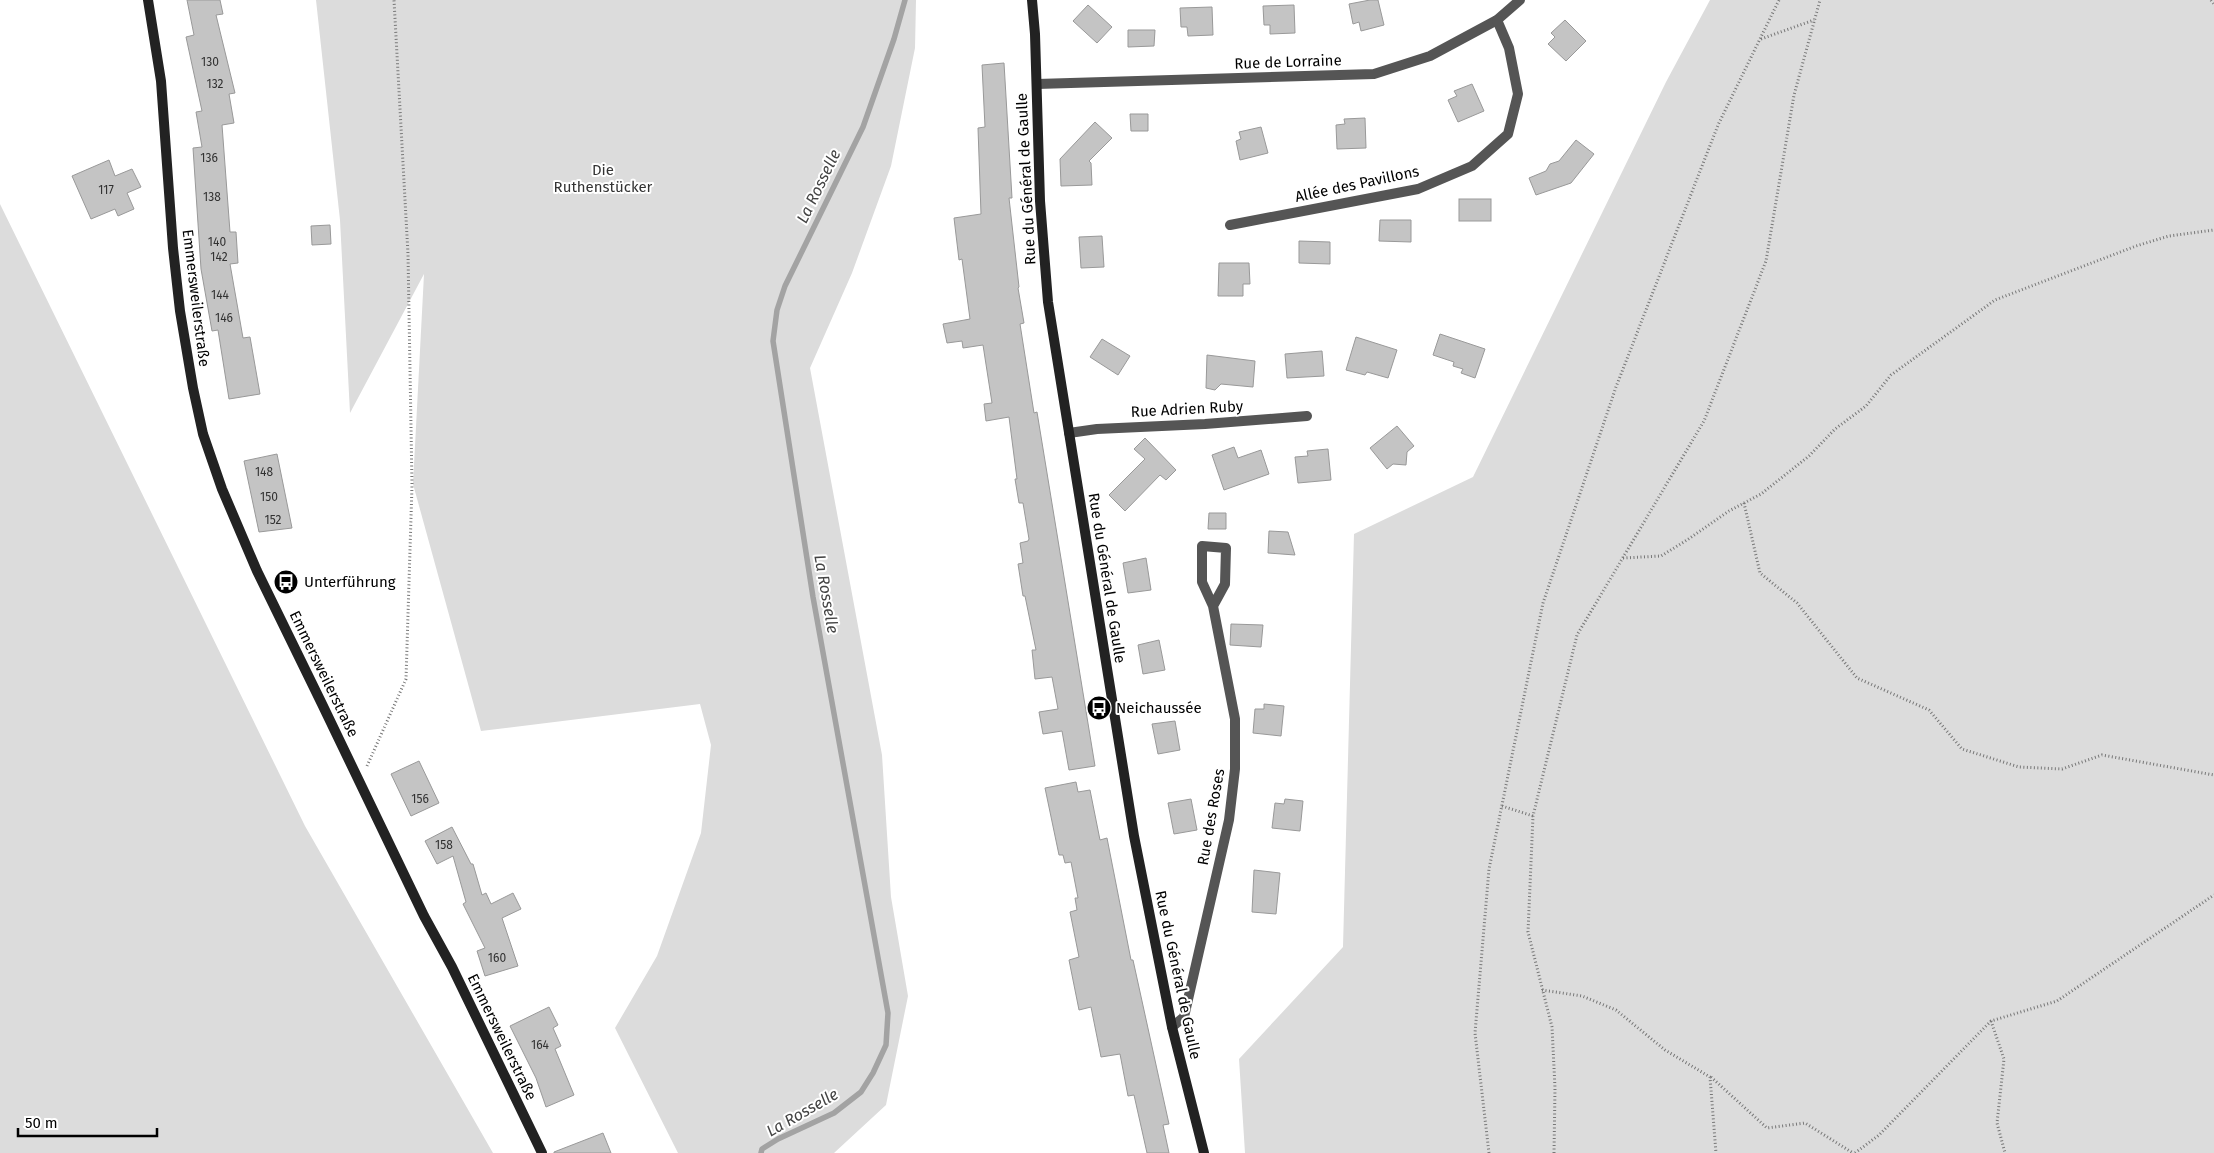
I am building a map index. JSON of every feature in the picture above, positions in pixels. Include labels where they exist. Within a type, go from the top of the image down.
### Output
[{"type":"main road","name":"Emmersweilerstraße","points":[[148,0],[161,81],[173,248],[180,311],[203,434],[222,489],[257,570],[424,916],[452,968],[542,1153]]},
{"type":"main road","name":"Rue du Général de Gaulle","points":[[1032,0],[1037,84],[1040,202],[1048,302],[1134,836],[1172,1027],[1204,1153]]},
{"type":"street","name":"Rue de Lorraine","points":[[1037,84],[1374,74],[1430,56],[1496,20],[1520,0]]},
{"type":"street","name":"Allée des Pavillons","points":[[1230,225],[1418,189],[1472,166],[1508,134],[1518,94],[1509,48],[1496,20]]},
{"type":"street","name":"Rue Adrien Ruby","points":[[1069,433],[1098,429],[1204,424],[1307,416]]},
{"type":"street","name":"Rue des Roses","points":[[1172,1027],[1184,1017],[1229,820],[1235,769],[1235,719],[1213,606],[1202,582],[1202,546],[1226,548],[1224,584],[1213,606]]},
{"type":"path","points":[[360,782],[406,679],[412,485],[408,254],[394,0]]},
{"type":"path","points":[[1489,1153],[1475,1033],[1489,870],[1543,604],[1616,387],[1718,125],[1779,0]]},
{"type":"path","points":[[1554,1153],[1555,1088],[1552,1027],[1528,932],[1533,816],[1576,635],[1704,421],[1766,261],[1794,95],[1820,0]]},
{"type":"path","points":[[2211,0],[2214,4]]},
{"type":"path","points":[[1760,39],[1814,20]]},
{"type":"path","points":[[1623,558],[1661,556],[1761,494],[1809,456],[1835,429],[1866,406],[1891,375],[1995,300],[2136,246],[2169,236],[2214,230]]},
{"type":"path","points":[[1744,503],[1760,573],[1797,603],[1857,678],[1929,710],[1962,749],[2019,767],[2062,770],[2102,755],[2214,775]]},
{"type":"path","points":[[1502,806],[1533,816]]},
{"type":"path","points":[[1542,990],[1582,996],[1616,1010],[1665,1050],[1710,1077],[1768,1128],[1805,1123],[1854,1153],[1879,1135],[1991,1021],[2057,1001],[2214,895]]},
{"type":"path","points":[[1991,1021],[2004,1059],[1997,1123],[2005,1153]]},
{"type":"path","points":[[1710,1077],[1716,1153]]},
{"type":"green space","name":"Die Ruthenstücker","points":[[316,0],[916,0],[915,48],[891,166],[852,273],[810,368],[882,755],[891,897],[908,996],[886,1105],[834,1153],[678,1153],[615,1028],[657,956],[701,833],[711,745],[700,704],[481,731],[413,484],[424,274],[350,413],[340,220]]},
{"type":"green space","points":[[1710,0],[2214,0],[2214,1153],[1245,1153],[1239,1059],[1343,947],[1354,534],[1473,477],[1666,82]]},
{"type":"green space","points":[[0,204],[305,826],[493,1153],[0,1153]]},
{"type":"building","points":[[187,0],[220,0],[223,14],[216,15],[235,93],[229,94],[234,123],[222,125],[230,232],[236,232],[238,263],[230,264],[243,338],[250,337],[260,394],[229,399],[218,330],[212,331],[201,269],[193,148],[202,147],[196,112],[202,111],[186,37],[194,35]]},
{"type":"building","points":[[1378,0],[1384,25],[1361,31],[1359,22],[1353,24],[1349,4]]},
{"type":"building","points":[[1088,5],[1112,27],[1097,43],[1073,21]]},
{"type":"building","points":[[1294,5],[1295,33],[1270,34],[1270,25],[1264,25],[1263,6]]},
{"type":"building","points":[[1212,7],[1213,35],[1188,36],[1187,27],[1181,27],[1180,8]]},
{"type":"building","points":[[1565,20],[1586,41],[1566,61],[1548,44],[1555,37],[1551,33]]},
{"type":"building","points":[[1128,30],[1155,30],[1154,46],[1128,47]]},
{"type":"building","points":[[1004,63],[1012,198],[1009,198],[1018,288],[1024,323],[1020,324],[1034,413],[1037,412],[1095,766],[1069,770],[1062,731],[1043,734],[1039,712],[1058,709],[1052,677],[1035,679],[1032,650],[1036,650],[1025,596],[1023,596],[1018,564],[1023,563],[1020,543],[1029,539],[1023,503],[1019,503],[1015,479],[1017,479],[1009,417],[986,421],[984,404],[992,403],[983,345],[963,348],[962,341],[947,343],[943,324],[970,319],[962,259],[959,260],[954,218],[981,214],[978,128],[985,127],[982,65]]},
{"type":"building","points":[[1472,84],[1484,111],[1458,122],[1448,100],[1457,96],[1454,91]]},
{"type":"building","points":[[1130,114],[1148,114],[1148,131],[1131,131]]},
{"type":"building","points":[[1365,118],[1366,148],[1337,149],[1336,125],[1345,124],[1344,119]]},
{"type":"building","points":[[1095,122],[1112,138],[1089,161],[1091,163],[1092,185],[1061,186],[1060,159]]},
{"type":"building","points":[[1261,127],[1268,153],[1240,160],[1236,141],[1241,139],[1239,132]]},
{"type":"building","points":[[1576,140],[1594,154],[1571,183],[1536,195],[1529,178],[1546,171],[1550,164],[1559,161]]},
{"type":"building","points":[[109,160],[115,176],[132,169],[141,187],[127,193],[134,209],[118,216],[115,209],[91,219],[72,176]]},
{"type":"building","points":[[1459,199],[1491,199],[1491,221],[1459,221]]},
{"type":"building","points":[[1380,220],[1411,220],[1411,242],[1379,241]]},
{"type":"building","points":[[330,225],[331,244],[312,245],[311,226]]},
{"type":"building","points":[[1102,236],[1104,267],[1081,268],[1079,237]]},
{"type":"building","points":[[1299,241],[1330,242],[1330,264],[1299,263]]},
{"type":"building","points":[[1219,263],[1249,263],[1250,284],[1243,284],[1243,296],[1218,296]]},
{"type":"building","points":[[1440,334],[1485,349],[1475,378],[1461,373],[1463,369],[1453,366],[1454,362],[1433,355]]},
{"type":"building","points":[[1356,337],[1397,350],[1388,378],[1367,372],[1365,375],[1346,370]]},
{"type":"building","points":[[1102,339],[1130,356],[1118,375],[1090,357]]},
{"type":"building","points":[[1322,351],[1324,376],[1287,378],[1285,354]]},
{"type":"building","points":[[1207,355],[1255,361],[1253,387],[1221,384],[1215,390],[1206,388]]},
{"type":"building","points":[[1397,426],[1414,446],[1407,452],[1406,465],[1393,464],[1387,469],[1370,448]]},
{"type":"building","points":[[1145,438],[1176,470],[1166,480],[1160,475],[1125,511],[1109,495],[1145,459],[1134,449]]},
{"type":"building","points":[[1234,447],[1238,458],[1261,450],[1269,474],[1224,490],[1212,455]]},
{"type":"building","points":[[1328,449],[1331,480],[1298,483],[1295,457],[1308,456],[1307,451]]},
{"type":"building","points":[[277,454],[292,528],[259,532],[244,461]]},
{"type":"building","points":[[1209,513],[1226,513],[1226,529],[1208,529]]},
{"type":"building","points":[[1269,531],[1288,532],[1295,555],[1268,553]]},
{"type":"building","points":[[1146,558],[1151,590],[1128,593],[1123,563]]},
{"type":"building","points":[[1231,624],[1263,625],[1261,647],[1230,645]]},
{"type":"building","points":[[1159,640],[1165,670],[1143,674],[1138,645]]},
{"type":"building","points":[[1264,704],[1284,706],[1281,736],[1253,733],[1255,709],[1264,709]]},
{"type":"building","points":[[1175,721],[1180,750],[1158,754],[1152,724]]},
{"type":"building","points":[[419,761],[439,803],[411,816],[391,774]]},
{"type":"building","points":[[1076,782],[1078,792],[1090,790],[1100,840],[1107,838],[1131,960],[1133,960],[1169,1124],[1163,1125],[1169,1153],[1147,1153],[1134,1095],[1128,1096],[1120,1054],[1101,1057],[1091,1007],[1079,1010],[1069,960],[1079,957],[1070,912],[1077,910],[1075,898],[1078,898],[1071,862],[1065,863],[1063,855],[1059,855],[1045,788]]},
{"type":"building","points":[[1191,799],[1197,830],[1174,834],[1168,803]]},
{"type":"building","points":[[1285,799],[1303,801],[1300,831],[1272,828],[1275,803],[1284,804]]},
{"type":"building","points":[[452,827],[471,864],[473,864],[482,895],[486,893],[491,904],[513,893],[521,909],[502,918],[518,966],[485,976],[477,951],[485,948],[463,904],[466,902],[453,856],[437,864],[425,841]]},
{"type":"building","points":[[1254,870],[1280,873],[1276,914],[1252,912]]},
{"type":"building","points":[[549,1007],[558,1025],[553,1028],[561,1046],[555,1049],[574,1095],[546,1107],[536,1078],[510,1026]]},
{"type":"building","points":[[603,1133],[611,1153],[554,1153],[554,1152]]},
{"type":"waterway","name":"La Rosselle","points":[[761,1153],[762,1149],[778,1139],[834,1113],[861,1092],[873,1073],[886,1045],[888,1013],[813,597],[773,341],[777,310],[785,286],[863,127],[894,39],[905,0]]},
{"type":"place","name":"Unterführung","points":[[286,582]]},
{"type":"place","name":"Neichaussée","points":[[1099,708]]}]
